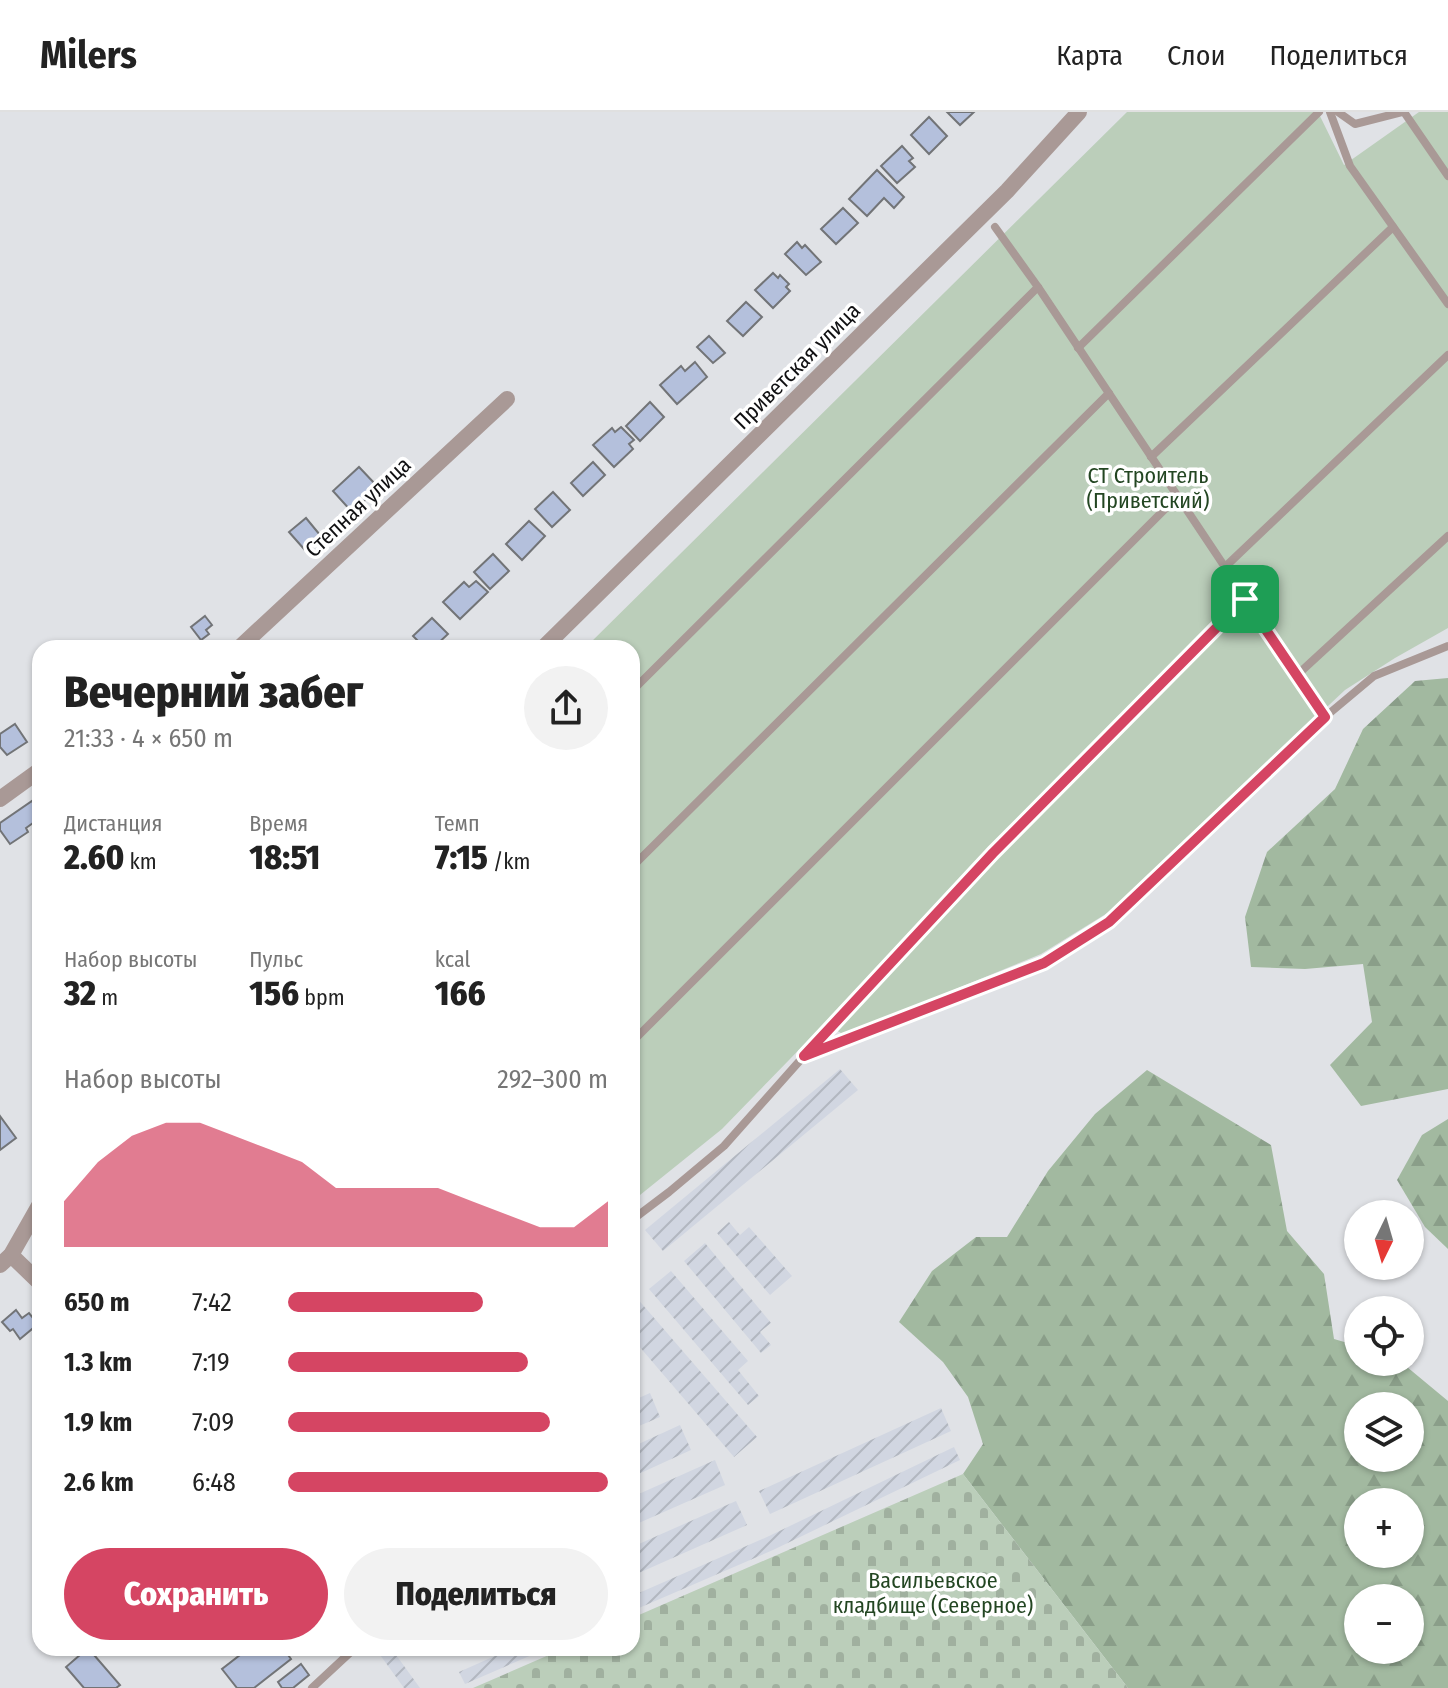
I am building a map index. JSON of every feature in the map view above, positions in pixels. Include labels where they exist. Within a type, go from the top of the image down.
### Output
[{"type":"street","name":"Приветская улица","points":[[551,640],[1007,191],[1079,112]]},
{"type":"street","name":"Степная улица","points":[[248,640],[507,399]]},
{"type":"street","points":[[0,799],[32,776]]},
{"type":"street","points":[[32,1217],[5,1260],[32,1278]]},
{"type":"lane","points":[[1078,348],[1319,112]]},
{"type":"lane","points":[[1330,112],[1350,166],[1448,304]]},
{"type":"lane","points":[[1338,112],[1355,124],[1403,112],[1448,176]]},
{"type":"lane","points":[[995,227],[1325,717]]},
{"type":"lane","points":[[1151,457],[1393,227]]},
{"type":"lane","points":[[640,683],[1038,287]]},
{"type":"lane","points":[[1225,567],[1448,355]]},
{"type":"lane","points":[[640,859],[1109,393]]},
{"type":"lane","points":[[640,1034],[1178,496]]},
{"type":"lane","points":[[1296,676],[1448,536]]},
{"type":"lane","points":[[640,1214],[724,1146],[993,853],[1245,599]]},
{"type":"lane","points":[[804,1056],[1044,963],[1109,922],[1325,717],[1374,676],[1448,646]]},
{"type":"lane","points":[[312,1688],[346,1656]]},
{"type":"shaded area","points":[[840,1069],[858,1090],[663,1251],[645,1230]]},
{"type":"shaded area","points":[[729,1222],[740,1235],[749,1227],[792,1276],[770,1295],[717,1233]]},
{"type":"shaded area","points":[[705,1243],[771,1323],[760,1332],[771,1345],[761,1353],[684,1261]]},
{"type":"shaded area","points":[[671,1271],[748,1361],[738,1370],[759,1396],[748,1405],[649,1289]]},
{"type":"shaded area","points":[[640,1302],[757,1437],[734,1457],[640,1347]]},
{"type":"shaded area","points":[[650,1393],[660,1417],[640,1426],[640,1397]]},
{"type":"shaded area","points":[[941,1408],[951,1431],[770,1514],[759,1491]]},
{"type":"shaded area","points":[[680,1425],[691,1450],[640,1473],[640,1443]]},
{"type":"shaded area","points":[[954,1447],[960,1460],[773,1550],[640,1608],[640,1593],[767,1537]]},
{"type":"shaded area","points":[[715,1460],[725,1485],[640,1522],[640,1493]]},
{"type":"shaded area","points":[[736,1501],[747,1525],[640,1572],[640,1543]]},
{"type":"shaded area","points":[[381,1656],[397,1656],[420,1688],[404,1688]]},
{"type":"shaded area","points":[[495,1656],[530,1656],[465,1684],[459,1672]]},
{"type":"green space","name":"СТ Строитель (Приветский)","points":[[1127,112],[1318,112],[1344,165],[1419,112],[1448,112],[1448,628],[1345,690],[1109,912],[1041,954],[844,1035],[825,1023],[722,1129],[640,1195],[640,640],[593,640]]},
{"type":"green space","points":[[1448,678],[1448,1089],[1361,1106],[1330,1065],[1372,1022],[1363,964],[1305,969],[1251,967],[1245,917],[1267,852],[1335,789],[1363,729],[1415,681]]},
{"type":"green space","points":[[1147,1070],[1271,1145],[1287,1231],[1324,1274],[1334,1339],[1344,1342],[1344,1376],[1418,1376],[1448,1401],[1448,1688],[1128,1688],[963,1474],[983,1444],[968,1397],[943,1362],[899,1322],[932,1271],[976,1237],[1007,1237],[1048,1171],[1095,1114]]},
{"type":"green space","points":[[1448,1119],[1448,1249],[1424,1225],[1424,1200],[1409,1200],[1397,1180],[1422,1135]]},
{"type":"green space","name":"Васильевское кладбище (Северное)","points":[[963,1474],[1128,1688],[473,1688],[547,1656],[640,1656],[640,1615]]},
{"type":"building","points":[[947,112],[974,112],[960,125]]},
{"type":"building","points":[[929,117],[947,136],[929,154],[911,135]]},
{"type":"building","points":[[902,146],[913,158],[909,161],[915,167],[897,183],[881,166]]},
{"type":"building","points":[[877,170],[904,197],[894,208],[884,198],[867,216],[849,199]]},
{"type":"building","points":[[843,208],[858,223],[836,244],[821,229]]},
{"type":"building","points":[[797,242],[802,248],[805,245],[821,262],[806,275],[785,254]]},
{"type":"building","points":[[773,273],[789,284],[786,287],[790,291],[773,308],[755,290]]},
{"type":"building","points":[[746,302],[762,317],[743,336],[727,321]]},
{"type":"building","points":[[709,336],[725,353],[713,363],[697,347]]},
{"type":"building","points":[[695,362],[707,377],[677,404],[660,385],[681,366],[685,371]]},
{"type":"building","points":[[650,402],[664,417],[640,441],[626,426]]},
{"type":"building","points":[[621,427],[634,440],[629,444],[633,449],[614,467],[593,445],[612,428],[615,432]]},
{"type":"building","points":[[593,462],[605,475],[583,496],[571,483]]},
{"type":"building","points":[[359,467],[376,485],[371,489],[374,492],[352,512],[333,491]]},
{"type":"building","points":[[553,492],[570,510],[552,527],[535,509]]},
{"type":"building","points":[[306,518],[320,535],[304,549],[289,532]]},
{"type":"building","points":[[529,521],[545,536],[522,560],[506,544]]},
{"type":"building","points":[[493,554],[509,571],[490,589],[474,572]]},
{"type":"building","points":[[476,581],[488,592],[460,619],[443,602],[464,582],[469,587]]},
{"type":"building","points":[[205,616],[212,625],[206,630],[209,634],[201,640],[191,627]]},
{"type":"building","points":[[432,618],[448,634],[442,640],[417,640],[413,636]]},
{"type":"building","points":[[15,724],[27,742],[7,755],[0,747],[0,734]]},
{"type":"building","points":[[32,801],[32,824],[26,828],[28,832],[10,844],[0,830],[0,823]]},
{"type":"building","points":[[0,1116],[16,1138],[0,1150]]},
{"type":"building","points":[[16,1310],[22,1318],[29,1313],[32,1329],[20,1339],[13,1329],[10,1331],[2,1322]]},
{"type":"building","points":[[79,1656],[95,1656],[120,1685],[116,1688],[84,1688],[66,1667]]},
{"type":"building","points":[[239,1656],[289,1656],[291,1659],[254,1688],[237,1688],[222,1669]]},
{"type":"building","points":[[301,1664],[309,1675],[293,1688],[282,1688],[278,1682]]},
{"type":"route","points":[[1245,599],[1325,717],[1109,922],[1044,963],[804,1056],[993,853],[1245,599]]}]
